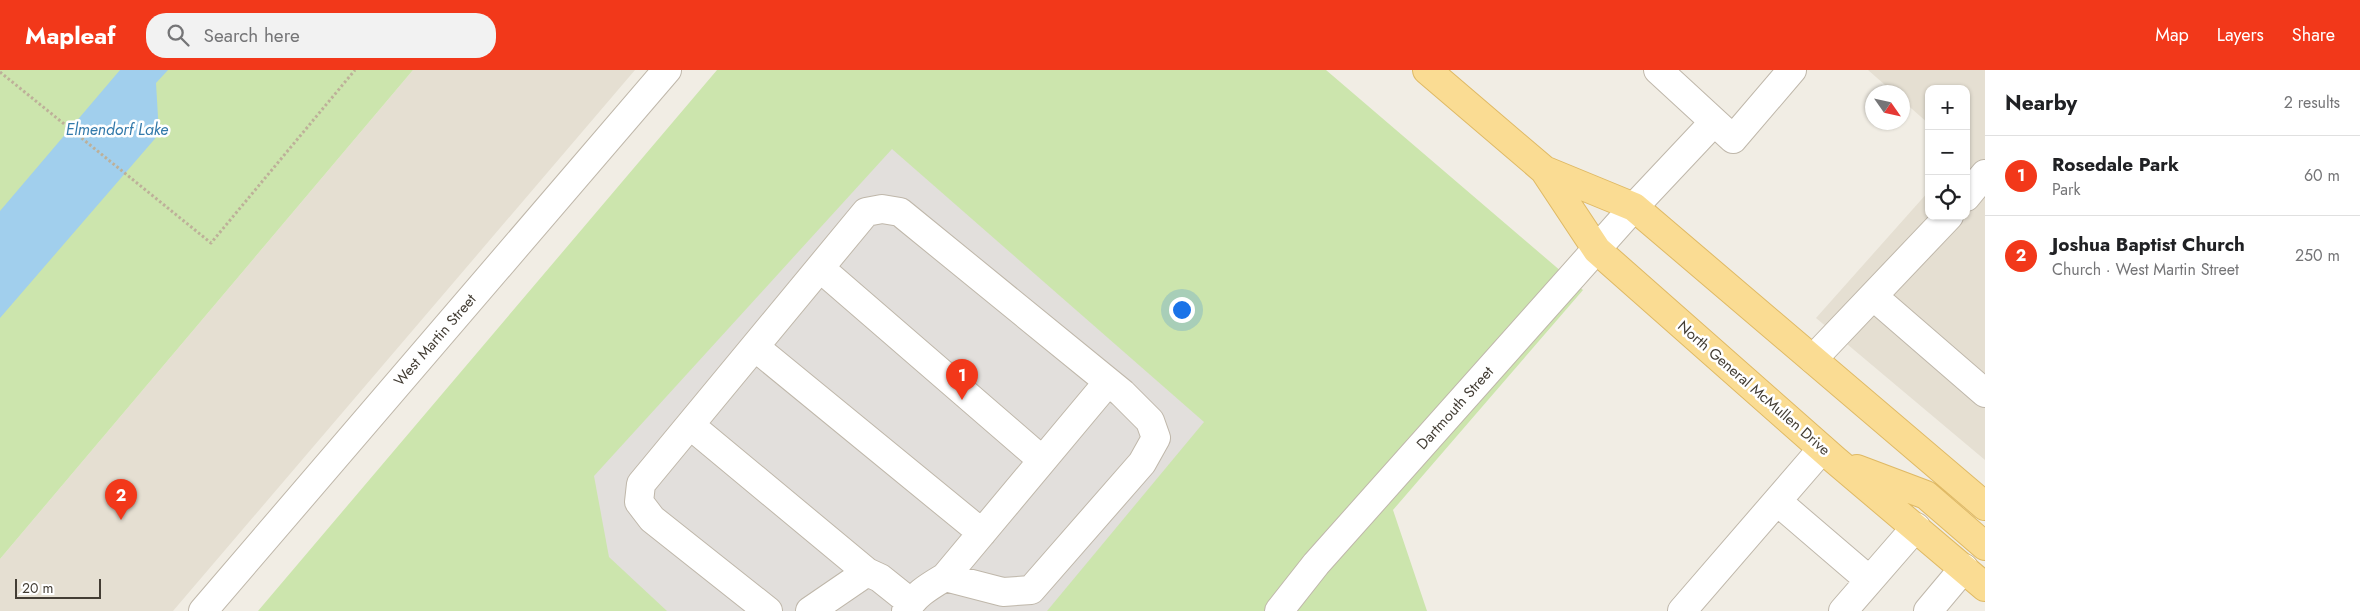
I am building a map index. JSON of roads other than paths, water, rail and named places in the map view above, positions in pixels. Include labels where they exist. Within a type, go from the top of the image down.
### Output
[{"type":"main road","name":"North General McMullen Drive","points":[[1427,70],[1544,170],[1596,250],[1829,454],[1985,587]]},
{"type":"main road","name":"North General McMullen Drive","points":[[1544,170],[1634,207],[1985,506]]},
{"type":"main road","points":[[1829,454],[1926,495],[1985,546]]},
{"type":"street","name":"West Martin Street","points":[[203,611],[667,70]]},
{"type":"street","points":[[1658,70],[1733,139],[1792,70]]},
{"type":"street","name":"Dartmouth Street","points":[[1279,611],[1316,564],[1634,207],[1714,123]]},
{"type":"street","points":[[1970,192],[1985,174]]},
{"type":"street","points":[[768,611],[652,519],[639,502],[641,484],[866,212],[882,209],[900,212],[1108,382],[1150,422],[1156,438],[1142,463],[1031,590],[1003,592],[945,577]]},
{"type":"street","points":[[1813,359],[1946,220]]},
{"type":"street","points":[[820,268],[1042,460]]},
{"type":"street","points":[[1873,296],[1985,392]]},
{"type":"street","points":[[755,347],[982,533]]},
{"type":"street","points":[[690,425],[868,572],[880,578],[908,607],[927,588],[945,577],[1108,382]]},
{"type":"street","points":[[1682,611],[1778,502],[1829,454]]},
{"type":"street","points":[[1778,502],[1869,580]]},
{"type":"street","points":[[1843,611],[1916,527]]},
{"type":"street","points":[[1928,611],[1964,568]]},
{"type":"street","points":[[810,611],[868,572]]},
{"type":"water","name":"Elmendorf Lake","points":[[120,70],[168,70],[156,83],[159,134],[0,318],[0,211]]},
{"type":"place","name":"Rosedale Park","points":[[962,400]]},
{"type":"place","name":"Joshua Baptist Church","points":[[121,520]]}]
